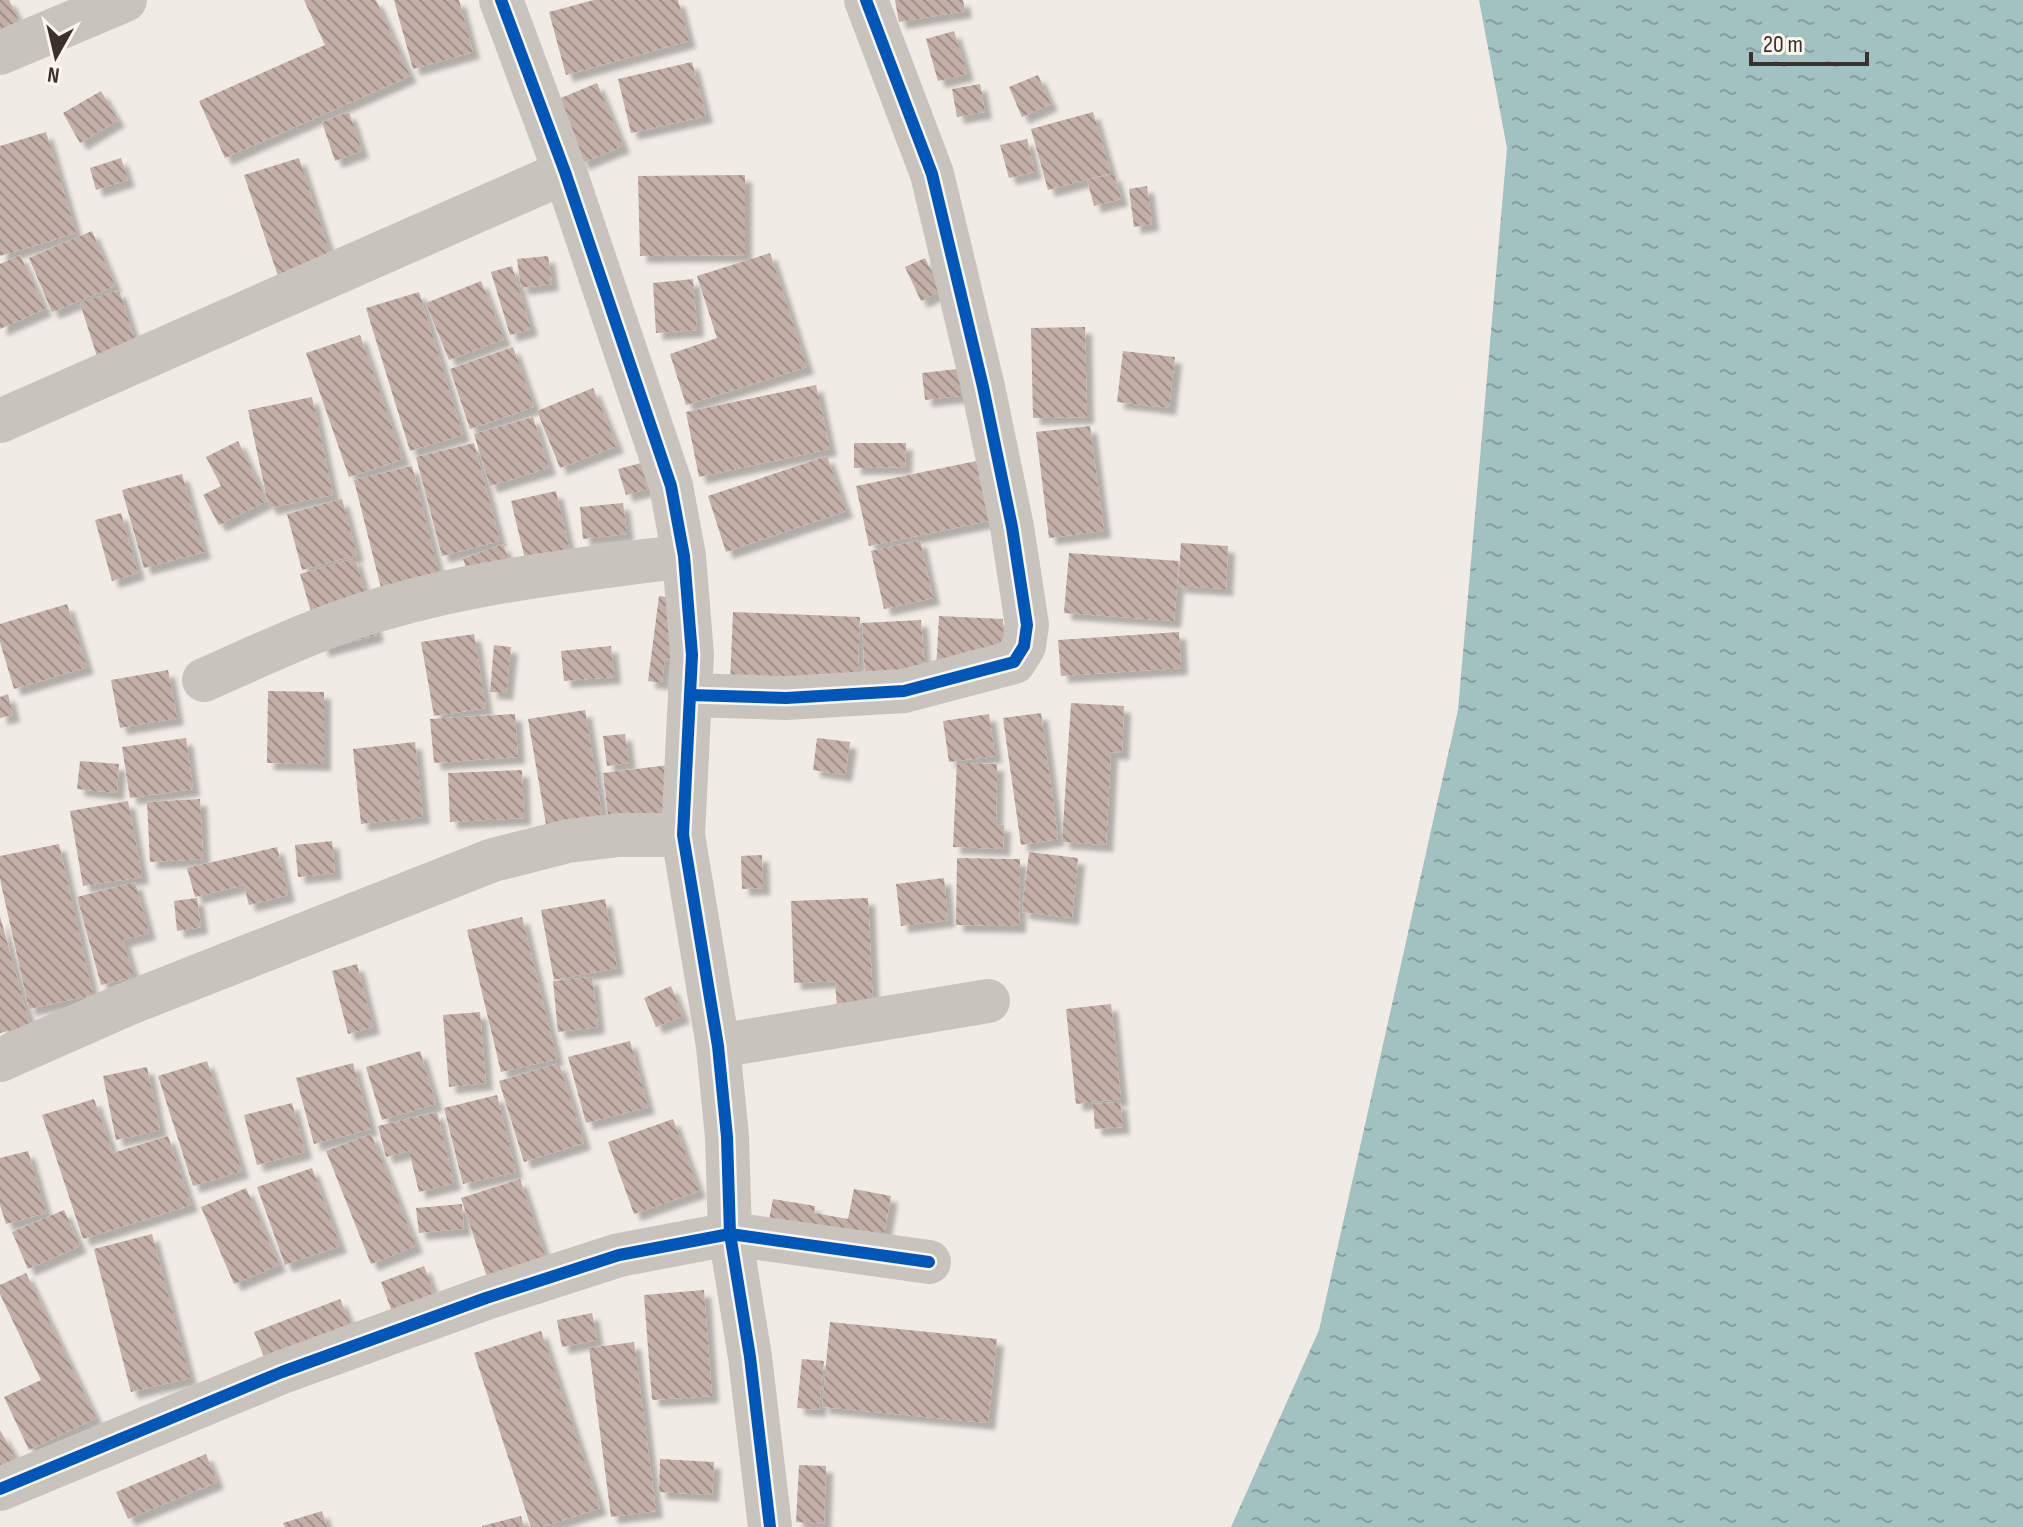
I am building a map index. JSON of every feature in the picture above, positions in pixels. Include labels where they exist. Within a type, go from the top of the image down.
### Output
[{"type":"street","points":[[0,53],[52,14],[125,0]]},
{"type":"street","points":[[501,0],[565,172],[671,486],[684,556],[692,655],[683,835],[718,1046],[727,1137],[730,1234],[750,1357],[770,1527]]},
{"type":"street","points":[[690,695],[786,698],[904,691],[1014,662],[1024,646],[1027,625],[1009,511],[983,387],[935,189],[866,0]]},
{"type":"street","points":[[0,421],[565,172]]},
{"type":"street","points":[[204,680],[343,621],[421,598],[555,573],[684,556]]},
{"type":"street","points":[[0,1060],[127,1004],[493,860],[568,841],[619,835],[683,835]]},
{"type":"street","points":[[718,1046],[988,1001]]},
{"type":"street","points":[[0,1489],[282,1372],[486,1298],[619,1255],[730,1234],[929,1262]]},
{"type":"water","points":[[1479,0],[2023,0],[2023,1527],[1231,1527],[1319,1330],[1458,710],[1507,148]]},
{"type":"building","points":[[0,0],[9,0],[23,30],[0,41]]},
{"type":"building","points":[[304,0],[376,0],[410,76],[225,158],[199,101],[325,45]]},
{"type":"building","points":[[394,0],[459,0],[473,52],[413,69]]},
{"type":"building","points":[[594,0],[678,0],[689,41],[566,75],[549,12]]},
{"type":"building","points":[[895,0],[963,0],[965,11],[899,22]]},
{"type":"building","points":[[954,31],[967,74],[938,81],[926,39]]},
{"type":"building","points":[[692,62],[706,116],[631,133],[618,79]]},
{"type":"building","points":[[1038,75],[1051,104],[1022,117],[1009,87]]},
{"type":"building","points":[[597,83],[623,146],[582,163],[556,100]]},
{"type":"building","points":[[980,84],[985,112],[957,117],[952,89]]},
{"type":"building","points":[[101,91],[118,120],[80,143],[63,113]]},
{"type":"building","points":[[349,112],[362,151],[335,161],[322,122]]},
{"type":"building","points":[[1093,112],[1111,173],[1048,190],[1031,129]]},
{"type":"building","points":[[46,132],[76,233],[0,256],[0,146]]},
{"type":"building","points":[[1027,139],[1035,172],[1009,178],[1000,145]]},
{"type":"building","points":[[121,158],[128,180],[96,190],[90,168]]},
{"type":"building","points":[[299,158],[335,268],[281,285],[244,175]]},
{"type":"building","points":[[1114,174],[1121,199],[1094,206],[1087,180]]},
{"type":"building","points":[[745,175],[745,255],[640,256],[638,176]]},
{"type":"building","points":[[1147,186],[1152,224],[1134,227],[1129,189]]},
{"type":"building","points":[[92,231],[115,286],[52,312],[29,258]]},
{"type":"building","points":[[770,253],[807,367],[686,405],[670,354],[717,338],[697,276]]},
{"type":"building","points":[[20,255],[45,309],[0,329],[0,264]]},
{"type":"building","points":[[548,256],[552,284],[521,288],[517,259]]},
{"type":"building","points":[[925,258],[941,291],[921,301],[905,267]]},
{"type":"building","points":[[512,266],[531,329],[510,335],[491,272]]},
{"type":"building","points":[[693,279],[697,330],[656,333],[653,283]]},
{"type":"building","points":[[481,281],[504,339],[449,360],[426,303]]},
{"type":"building","points":[[119,290],[139,353],[100,366],[80,303]]},
{"type":"building","points":[[419,292],[463,435],[410,451],[366,308]]},
{"type":"building","points":[[1085,327],[1087,417],[1033,418],[1031,328]]},
{"type":"building","points":[[360,335],[403,459],[349,477],[306,353]]},
{"type":"building","points":[[513,347],[534,407],[470,429],[450,369]]},
{"type":"building","points":[[1123,351],[1175,357],[1169,408],[1117,402]]},
{"type":"building","points":[[966,368],[968,395],[925,400],[922,373]]},
{"type":"building","points":[[816,385],[830,449],[699,477],[686,412]]},
{"type":"building","points":[[593,388],[617,446],[560,468],[537,411]]},
{"type":"building","points":[[312,397],[333,495],[269,508],[248,410]]},
{"type":"building","points":[[533,417],[549,468],[490,486],[474,434]]},
{"type":"building","points":[[1090,426],[1104,531],[1049,538],[1036,432]]},
{"type":"building","points":[[238,441],[267,501],[219,525],[203,495],[221,486],[206,457]]},
{"type":"building","points":[[474,443],[500,541],[442,556],[416,457]]},
{"type":"building","points":[[854,443],[906,443],[905,467],[854,468]]},
{"type":"building","points":[[827,456],[846,511],[726,552],[708,496]]},
{"type":"building","points":[[981,460],[993,520],[869,546],[856,486]]},
{"type":"building","points":[[645,462],[651,488],[626,495],[618,469]]},
{"type":"building","points":[[412,466],[445,598],[387,612],[354,480]]},
{"type":"building","points":[[182,474],[204,552],[144,568],[122,490]]},
{"type":"building","points":[[556,491],[571,557],[527,567],[511,501]]},
{"type":"building","points":[[342,499],[357,555],[302,570],[287,514]]},
{"type":"building","points":[[623,503],[627,534],[583,539],[580,507]]},
{"type":"building","points":[[121,513],[138,573],[112,581],[95,520]]},
{"type":"building","points":[[920,540],[933,598],[884,609],[871,551]]},
{"type":"building","points":[[1181,543],[1228,546],[1226,589],[1178,586]]},
{"type":"building","points":[[503,544],[513,573],[473,587],[463,559]]},
{"type":"building","points":[[1069,553],[1179,561],[1174,621],[1064,613]]},
{"type":"building","points":[[355,558],[377,635],[322,650],[300,574]]},
{"type":"building","points":[[659,596],[697,601],[688,662],[665,659],[662,683],[648,681]]},
{"type":"building","points":[[67,604],[87,667],[14,689],[0,642],[0,624]]},
{"type":"building","points":[[733,612],[860,617],[857,688],[730,683]]},
{"type":"building","points":[[939,616],[1003,619],[1003,647],[935,688]]},
{"type":"building","points":[[921,620],[926,689],[866,693],[862,623]]},
{"type":"building","points":[[1179,632],[1181,668],[1061,676],[1058,640]]},
{"type":"building","points":[[474,634],[486,708],[434,716],[421,642]]},
{"type":"building","points":[[494,645],[511,647],[506,693],[490,692]]},
{"type":"building","points":[[611,646],[614,677],[564,681],[561,651]]},
{"type":"building","points":[[168,670],[177,718],[120,728],[111,680]]},
{"type":"building","points":[[268,691],[324,692],[324,764],[267,763]]},
{"type":"building","points":[[8,694],[13,715],[0,718],[0,697]]},
{"type":"building","points":[[1071,703],[1124,706],[1122,753],[1111,752],[1106,845],[1062,842]]},
{"type":"building","points":[[585,710],[605,833],[549,842],[528,719]]},
{"type":"building","points":[[1041,713],[1058,839],[1021,845],[1003,718]]},
{"type":"building","points":[[515,714],[518,757],[434,763],[430,719]]},
{"type":"building","points":[[989,714],[995,756],[949,762],[943,721]]},
{"type":"building","points":[[625,734],[629,763],[607,766],[603,736]]},
{"type":"building","points":[[186,738],[193,789],[130,798],[122,747]]},
{"type":"building","points":[[817,738],[850,742],[845,775],[813,770]]},
{"type":"building","points":[[415,742],[423,817],[361,824],[353,749]]},
{"type":"building","points":[[80,761],[119,764],[117,793],[77,789]]},
{"type":"building","points":[[957,763],[997,764],[996,824],[1004,825],[1003,849],[953,847]]},
{"type":"building","points":[[669,765],[677,824],[610,832],[603,773]]},
{"type":"building","points":[[522,770],[524,818],[450,822],[448,773]]},
{"type":"building","points":[[200,799],[203,859],[150,862],[147,802]]},
{"type":"building","points":[[128,801],[142,877],[83,886],[70,811]]},
{"type":"building","points":[[332,841],[335,873],[298,877],[295,845]]},
{"type":"building","points":[[59,844],[93,995],[29,1009],[0,879],[0,856]]},
{"type":"building","points":[[277,847],[288,895],[249,905],[244,885],[195,897],[187,868]]},
{"type":"building","points":[[1029,852],[1078,858],[1072,918],[1022,912]]},
{"type":"building","points":[[762,855],[763,888],[742,889],[741,856]]},
{"type":"building","points":[[957,858],[1020,859],[1019,926],[956,925]]},
{"type":"building","points":[[944,878],[948,920],[901,926],[896,884]]},
{"type":"building","points":[[135,882],[149,933],[123,940],[134,977],[101,985],[77,897]]},
{"type":"building","points":[[197,898],[201,927],[177,931],[174,901]]},
{"type":"building","points":[[868,898],[873,1006],[837,1008],[835,981],[794,983],[791,901]]},
{"type":"building","points":[[605,899],[617,968],[554,980],[541,910]]},
{"type":"building","points":[[0,916],[30,1025],[0,1033]]},
{"type":"building","points":[[522,917],[557,1059],[501,1072],[467,930]]},
{"type":"building","points":[[357,964],[373,1027],[348,1034],[332,971]]},
{"type":"building","points":[[592,977],[598,1027],[558,1032],[553,981]]},
{"type":"building","points":[[671,986],[683,1016],[656,1027],[644,998]]},
{"type":"building","points":[[1111,1004],[1121,1099],[1076,1104],[1066,1009]]},
{"type":"building","points":[[480,1012],[486,1083],[449,1087],[443,1015]]},
{"type":"building","points":[[630,1041],[648,1107],[586,1123],[568,1057]]},
{"type":"building","points":[[420,1051],[436,1104],[382,1120],[366,1067]]},
{"type":"building","points":[[207,1061],[242,1171],[193,1186],[158,1076]]},
{"type":"building","points":[[353,1063],[371,1129],[314,1144],[296,1078]]},
{"type":"building","points":[[559,1063],[584,1143],[524,1162],[499,1081]]},
{"type":"building","points":[[147,1067],[160,1130],[116,1140],[103,1076]]},
{"type":"building","points":[[497,1095],[516,1172],[463,1184],[444,1108]]},
{"type":"building","points":[[94,1099],[113,1153],[168,1136],[191,1205],[83,1239],[42,1115]]},
{"type":"building","points":[[1120,1102],[1123,1127],[1095,1129],[1093,1104]]},
{"type":"building","points":[[292,1103],[305,1152],[257,1165],[244,1115]]},
{"type":"building","points":[[437,1112],[454,1183],[419,1192],[409,1151],[386,1157],[378,1126]]},
{"type":"building","points":[[673,1119],[699,1191],[634,1214],[608,1142]]},
{"type":"building","points":[[371,1134],[416,1246],[371,1264],[326,1151]]},
{"type":"building","points":[[28,1151],[46,1213],[6,1224],[0,1205],[0,1158]]},
{"type":"building","points":[[312,1168],[340,1246],[285,1265],[257,1187]]},
{"type":"building","points":[[520,1179],[547,1261],[488,1280],[461,1198]]},
{"type":"building","points":[[246,1188],[279,1265],[234,1284],[201,1207]]},
{"type":"building","points":[[854,1189],[891,1196],[879,1261],[765,1241],[773,1199],[815,1206],[814,1213],[848,1219]]},
{"type":"building","points":[[462,1204],[464,1229],[419,1233],[416,1208]]},
{"type":"building","points":[[64,1210],[80,1246],[28,1269],[12,1232]]},
{"type":"building","points":[[152,1234],[190,1378],[131,1392],[94,1249]]},
{"type":"building","points":[[424,1266],[441,1313],[398,1328],[381,1282]]},
{"type":"building","points":[[26,1273],[96,1418],[29,1450],[4,1397],[41,1380],[0,1294],[0,1285]]},
{"type":"building","points":[[704,1290],[712,1396],[652,1400],[644,1295]]},
{"type":"building","points":[[340,1299],[355,1335],[269,1369],[254,1332]]},
{"type":"building","points":[[592,1313],[597,1340],[562,1347],[557,1320]]},
{"type":"building","points":[[830,1322],[997,1339],[988,1423],[822,1407]]},
{"type":"building","points":[[541,1331],[600,1508],[542,1527],[531,1527],[474,1353]]},
{"type":"building","points":[[634,1342],[656,1511],[611,1517],[589,1348]]},
{"type":"building","points":[[802,1359],[824,1361],[819,1410],[797,1408]]},
{"type":"building","points":[[0,1430],[17,1460],[0,1470]]},
{"type":"building","points":[[206,1454],[217,1482],[128,1519],[116,1492]]},
{"type":"building","points":[[660,1459],[714,1462],[712,1495],[659,1492]]},
{"type":"building","points":[[799,1465],[826,1466],[824,1524],[796,1522]]},
{"type":"building","points":[[322,1511],[327,1527],[285,1527],[283,1523]]},
{"type":"building","points":[[521,1516],[524,1527],[482,1527],[482,1526]]},
{"type":"cycle path","points":[[501,0],[565,172],[671,486],[684,556],[692,655],[683,835],[718,1046],[727,1137],[730,1234],[750,1357],[770,1527]]},
{"type":"cycle path","points":[[690,695],[786,698],[904,691],[1014,662],[1024,646],[1027,625],[1012,527],[983,387],[932,174],[866,0]]},
{"type":"cycle path","points":[[0,1489],[282,1372],[486,1298],[619,1255],[730,1234],[929,1262]]}]
